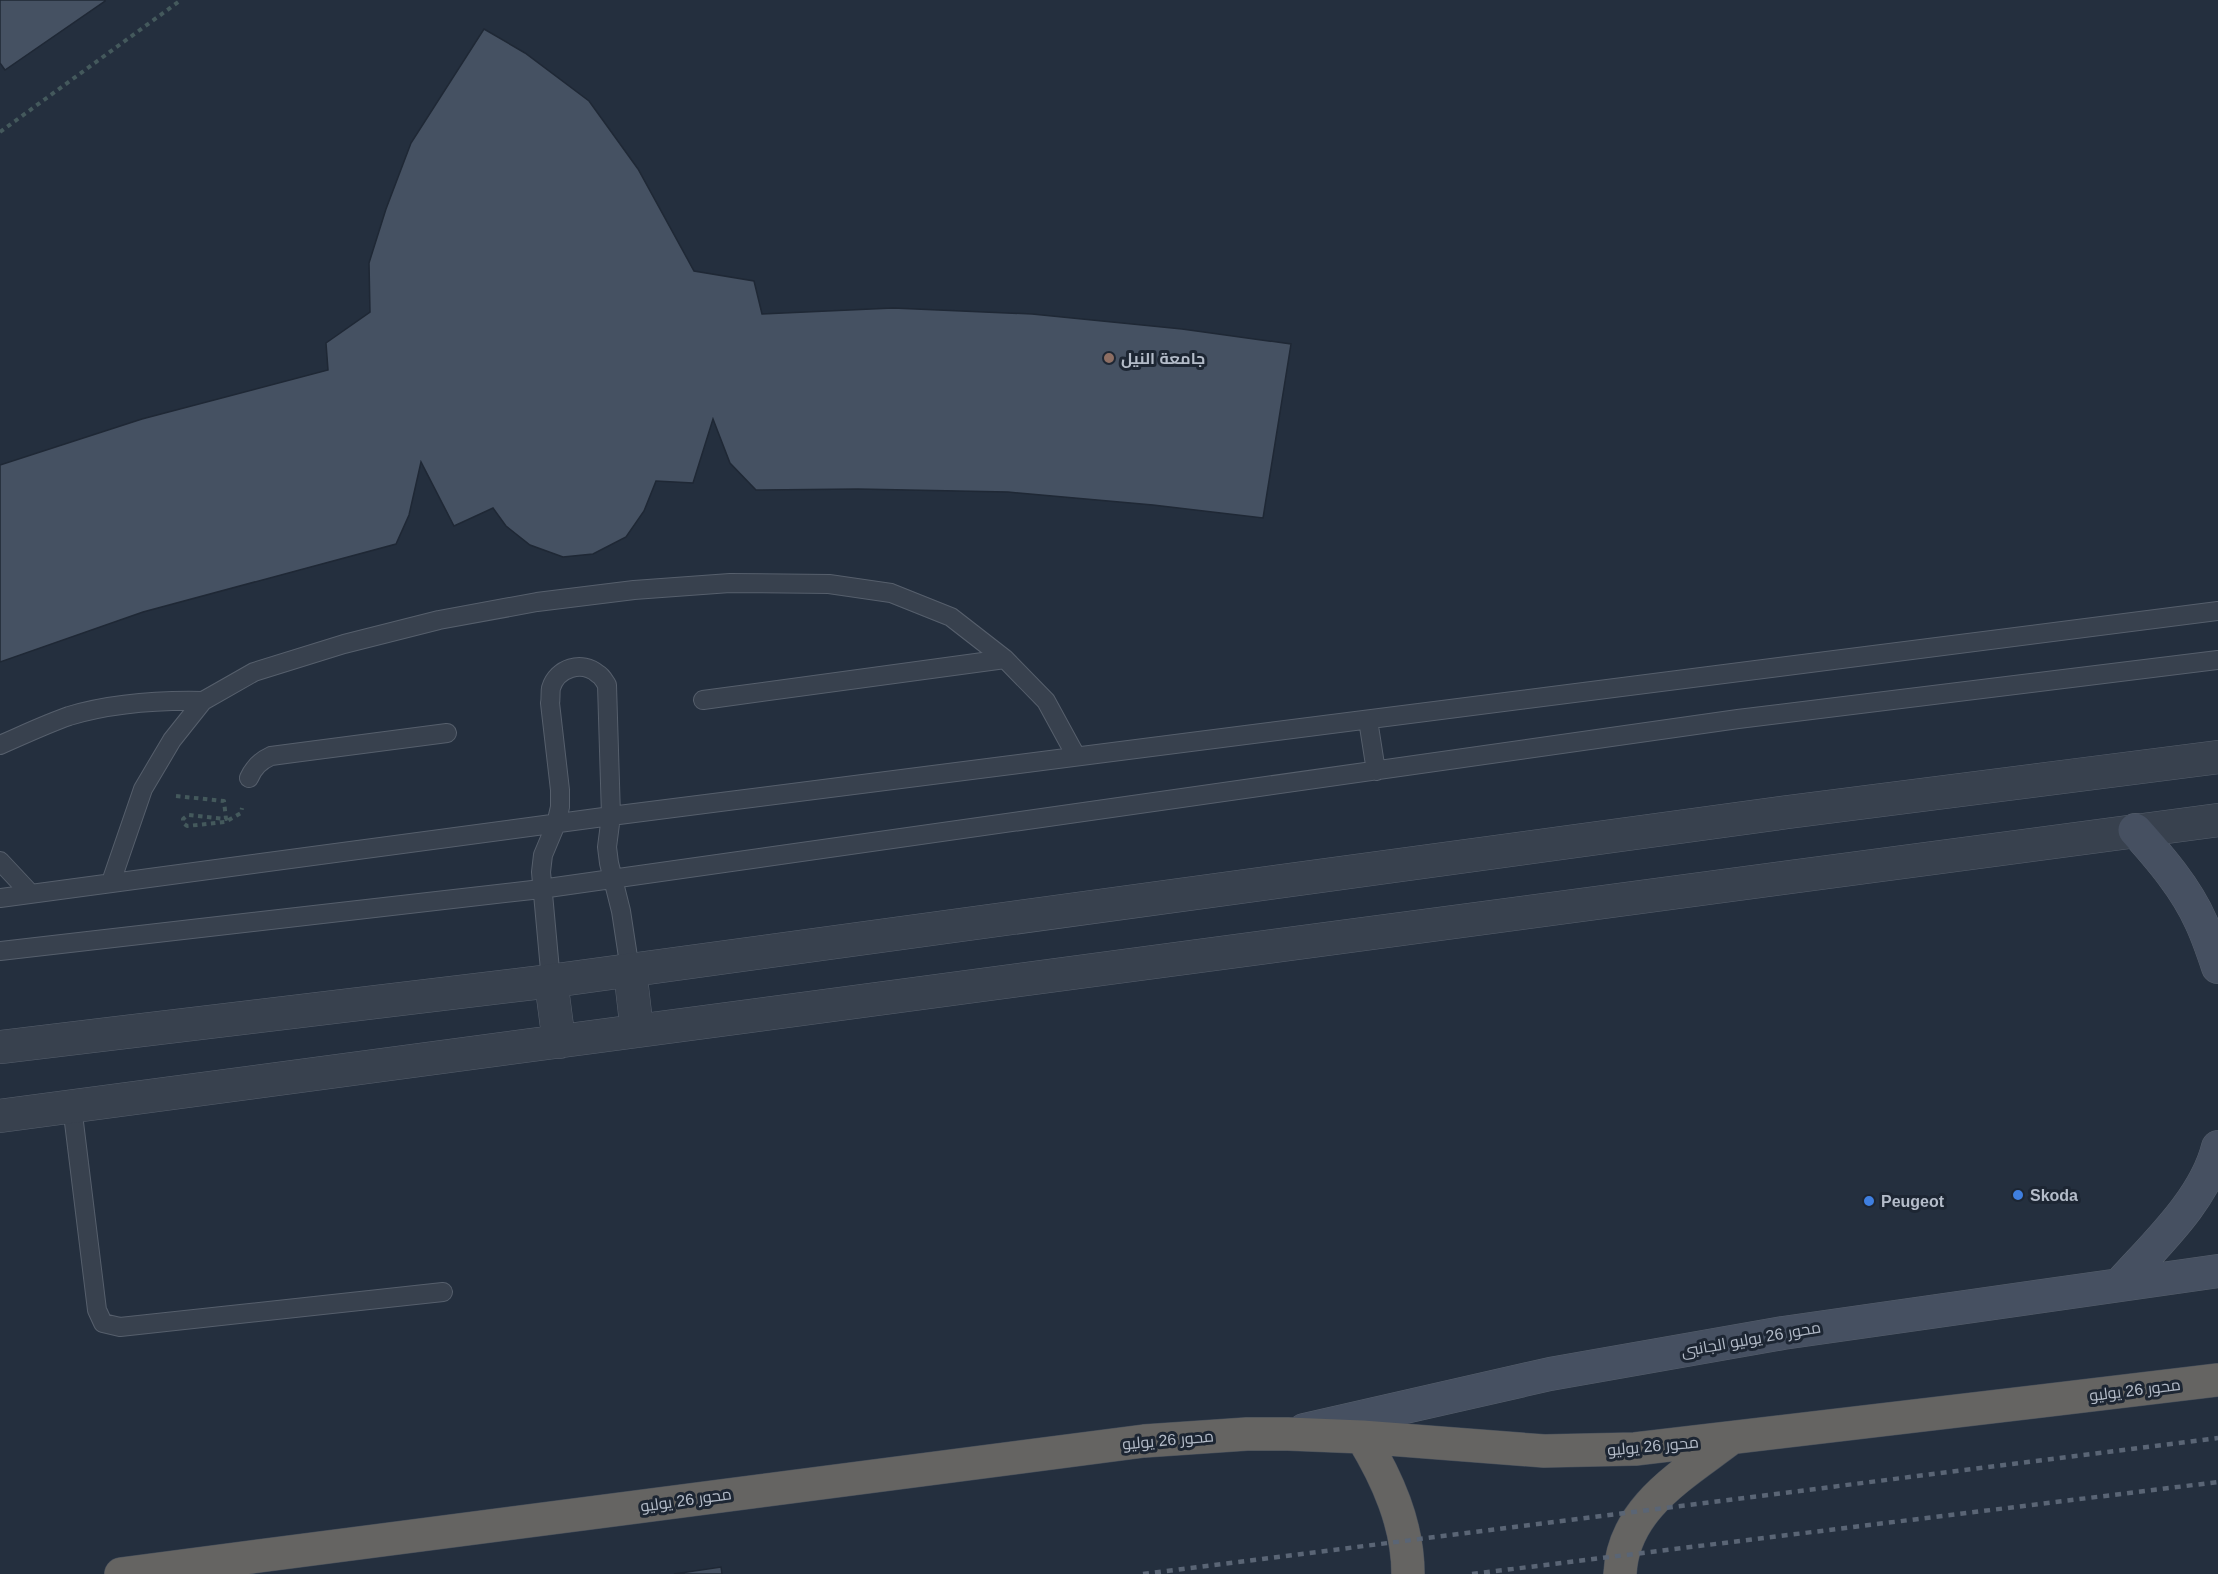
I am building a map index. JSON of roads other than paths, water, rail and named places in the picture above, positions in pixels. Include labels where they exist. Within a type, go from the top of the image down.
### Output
[{"type":"highway","name":"محور 26 يوليو","points":[[122,1574],[1132,1443],[1247,1434],[1288,1434],[1362,1437],[1544,1451],[1635,1449],[2218,1380]]},
{"type":"highway","points":[[1362,1437],[1380,1467],[1394,1500],[1404,1534],[1408,1574]]},
{"type":"highway","points":[[1620,1574],[1620,1561],[1633,1526],[1654,1497],[1730,1439]]},
{"type":"main road","points":[[2135,830],[2181,888],[2201,922],[2218,967]]},
{"type":"main road","points":[[2121,1283],[2169,1230],[2200,1189],[2216,1157],[2218,1147]]},
{"type":"main road","name":"محور 26 يوليو الجانبى","points":[[1288,1434],[1550,1374],[1783,1333],[2121,1283],[2218,1271]]},
{"type":"street","points":[[0,1047],[551,981],[1777,814],[2218,757]]},
{"type":"street","points":[[0,1116],[2218,820]]},
{"type":"street","points":[[630,970],[637,1031]]},
{"type":"street","points":[[551,981],[559,1042]]},
{"type":"lane","points":[[111,882],[143,789],[172,740],[203,701],[254,672],[344,644],[439,620],[537,602],[634,590],[730,583],[829,584],[891,593],[951,617],[1005,659],[1046,701],[1076,756]]},
{"type":"lane","points":[[0,898],[611,816],[2218,611]]},
{"type":"lane","points":[[704,700],[1005,659]]},
{"type":"lane","points":[[0,951],[541,890],[1738,719],[2218,660]]},
{"type":"lane","points":[[551,981],[541,872],[543,855],[556,824],[560,790],[550,703],[551,689],[558,676],[570,668],[585,667],[598,674],[607,685],[611,816],[607,847],[612,880],[621,911],[630,970]]},
{"type":"lane","points":[[0,745],[68,717],[112,706],[157,700],[203,701]]},
{"type":"lane","points":[[1368,720],[1376,771]]},
{"type":"lane","points":[[249,778],[262,760],[271,756],[447,733]]},
{"type":"lane","points":[[0,861],[30,893]]},
{"type":"lane","points":[[72,1106],[97,1310],[103,1323],[120,1327],[443,1292]]},
{"type":"railway","points":[[1143,1574],[2218,1438]]},
{"type":"railway","points":[[1472,1574],[2218,1482]]},
{"type":"place","name":"جامعة النيل","points":[[1109,358]]},
{"type":"place","name":"Skoda","points":[[2018,1195]]},
{"type":"place","name":"Peugeot","points":[[1869,1201]]}]
